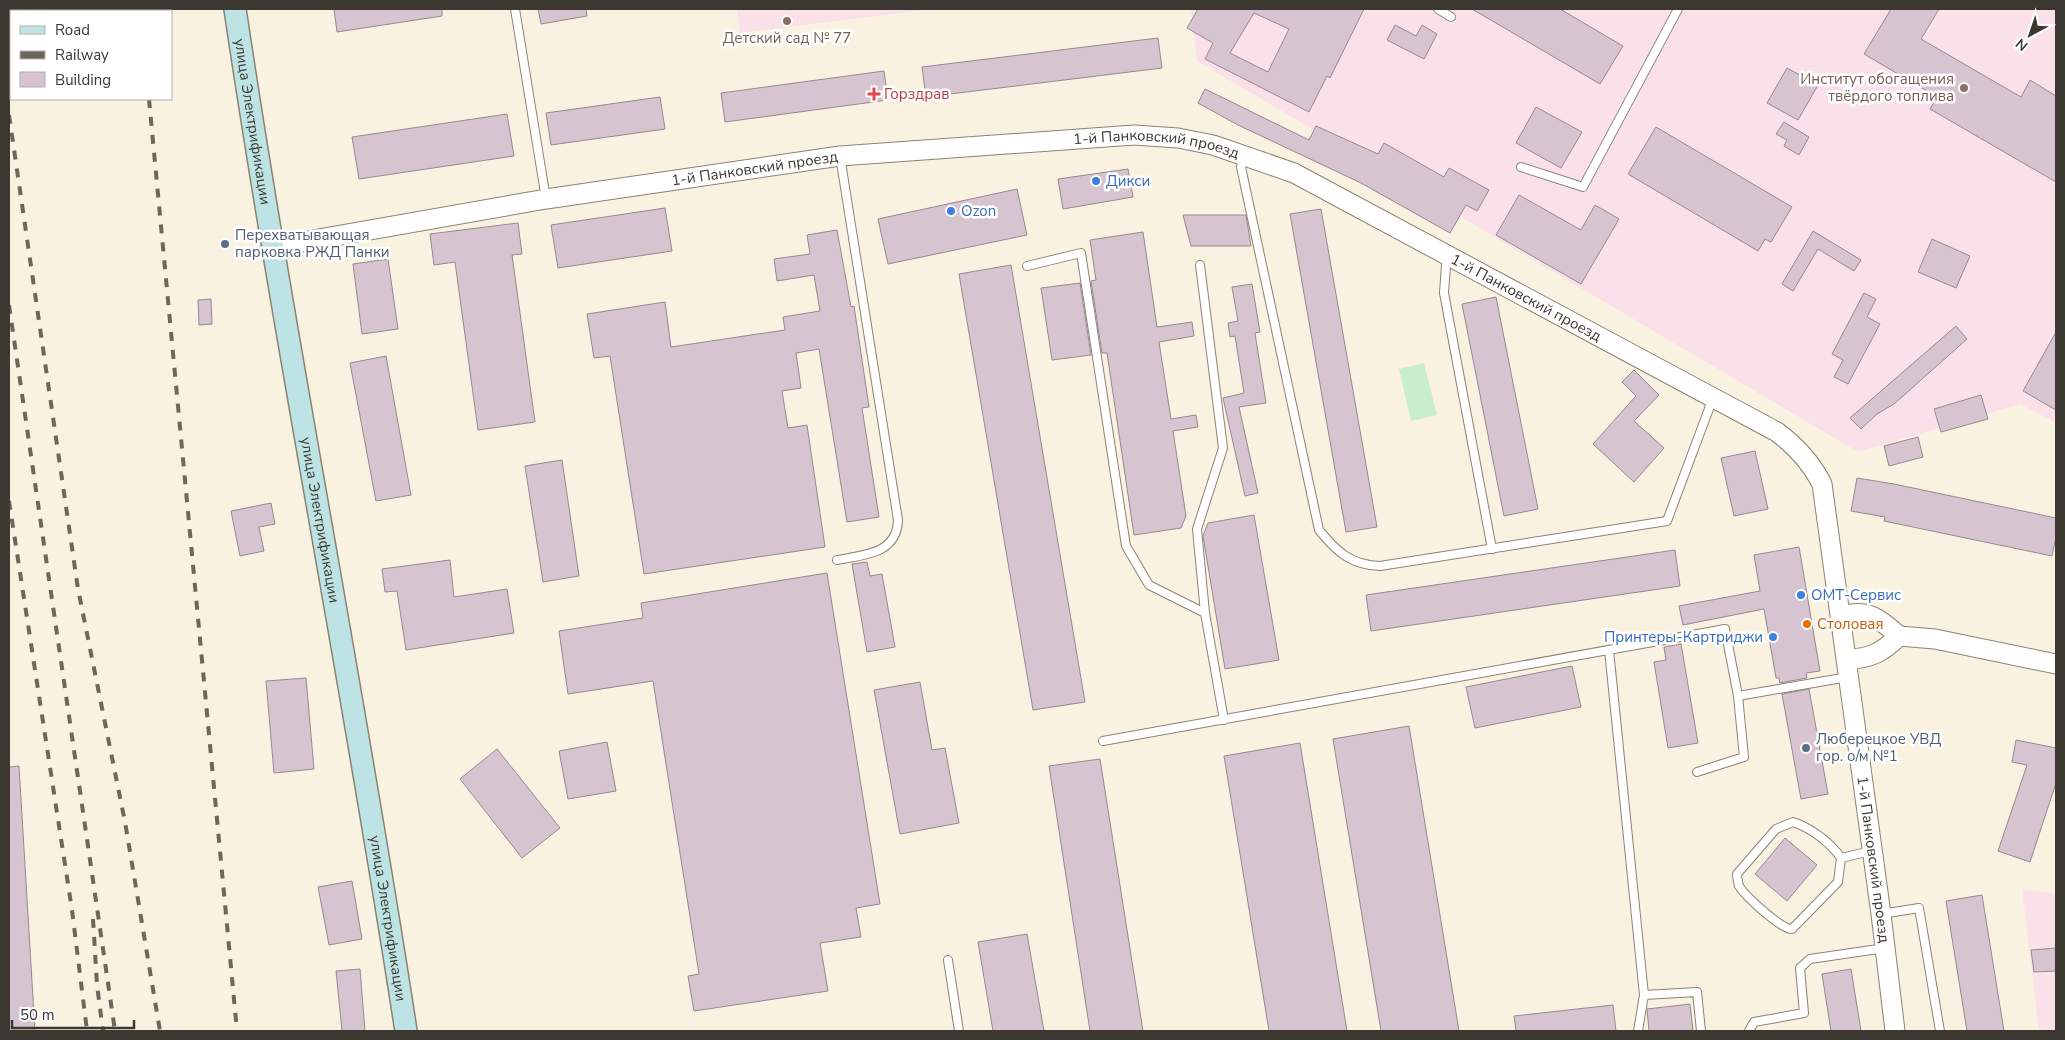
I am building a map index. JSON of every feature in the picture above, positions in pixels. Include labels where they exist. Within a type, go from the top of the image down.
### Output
[{"type":"main road","name":"улица Электрификации","points":[[235,9],[264,207],[273,247],[386,902],[406,1031]]},
{"type":"street","name":"1-й Панковский проезд","points":[[273,247],[546,200],[840,156],[1134,135],[1178,138],[1245,155],[1294,173],[1777,432],[1796,447],[1814,467],[1822,484],[1842,616],[1882,914],[1895,1031]]},
{"type":"street","points":[[1842,616],[1858,612],[1864,613],[1886,624],[1899,636],[1935,639],[2056,664]]},
{"type":"street","points":[[1848,668],[1875,656],[1899,636]]},
{"type":"lane","points":[[514,9],[546,200]]},
{"type":"lane","points":[[1438,9],[1451,17]]},
{"type":"lane","points":[[1520,167],[1583,187],[1678,9]]},
{"type":"lane","points":[[1245,155],[1241,167],[1319,530],[1352,561],[1366,566],[1380,566],[1668,521],[1713,398]]},
{"type":"lane","points":[[837,560],[877,552],[894,538],[898,529],[840,156]]},
{"type":"lane","points":[[1027,266],[1081,253],[1126,546],[1149,584],[1205,613]]},
{"type":"lane","points":[[1450,256],[1446,265],[1444,293],[1492,549]]},
{"type":"lane","points":[[1200,265],[1223,448],[1197,529],[1205,613],[1224,720]]},
{"type":"lane","points":[[1103,742],[1725,629],[1738,696],[1744,757],[1697,772]]},
{"type":"lane","points":[[1609,650],[1644,996],[1638,1031]]},
{"type":"lane","points":[[1738,696],[1848,668]]},
{"type":"lane","points":[[1793,822],[1812,831],[1832,847],[1841,858],[1838,882],[1792,929],[1782,926],[1745,894],[1737,880],[1737,874],[1776,829],[1793,822]]},
{"type":"lane","points":[[1841,858],[1873,851]]},
{"type":"lane","points":[[1882,914],[1919,908],[1940,1031]]},
{"type":"lane","points":[[1749,1031],[1754,1022],[1762,1019],[1804,1012],[1800,968],[1810,959],[1886,948]]},
{"type":"lane","points":[[948,960],[959,1031]]},
{"type":"lane","points":[[1644,996],[1697,992],[1702,1031]]},
{"type":"shaded area","name":"Детский сад № 77","points":[[737,9],[932,9],[740,33]]},
{"type":"shaded area","points":[[1191,9],[2056,9],[2056,423],[2020,404],[1858,452],[1197,61]]},
{"type":"shaded area","points":[[2022,889],[2056,894],[2056,1031],[2039,1031]]},
{"type":"green space","points":[[1424,363],[1437,415],[1411,421],[1399,369]]},
{"type":"building","points":[[334,9],[442,9],[442,16],[337,32]]},
{"type":"building","points":[[538,9],[586,9],[587,16],[541,24]]},
{"type":"building","points":[[1198,9],[1364,9],[1330,78],[1327,76],[1309,112],[1205,59],[1213,43],[1187,28]],"holes":[[[1254,13],[1289,29],[1268,72],[1230,53]]]},
{"type":"building","points":[[1472,9],[1560,9],[1623,46],[1600,84]]},
{"type":"building","name":"Институт обогащения твёрдого топлива","points":[[1891,9],[1939,9],[1921,39],[2021,97],[2030,80],[2056,96],[2056,182],[1930,109],[1937,97],[1864,54]]},
{"type":"building","points":[[1395,25],[1416,36],[1422,25],[1437,34],[1424,59],[1387,40]]},
{"type":"building","points":[[1158,38],[1162,68],[926,97],[922,67]]},
{"type":"building","points":[[1787,68],[1818,85],[1798,120],[1767,103]]},
{"type":"building","points":[[884,71],[888,100],[725,122],[721,93]]},
{"type":"building","points":[[1205,89],[1309,140],[1316,126],[1378,154],[1384,143],[1444,177],[1449,168],[1489,190],[1477,211],[1466,205],[1450,233],[1361,183],[1238,125],[1198,103]]},
{"type":"building","points":[[660,97],[665,129],[551,145],[546,113]]},
{"type":"building","points":[[1536,107],[1582,132],[1561,168],[1516,143]]},
{"type":"building","points":[[507,114],[514,156],[359,179],[352,137]]},
{"type":"building","points":[[1784,122],[1809,137],[1799,155],[1784,146],[1787,140],[1776,134]]},
{"type":"building","points":[[1656,127],[1792,207],[1771,242],[1765,239],[1758,251],[1628,174]]},
{"type":"building","points":[[1128,169],[1133,197],[1063,209],[1058,179]]},
{"type":"building","points":[[1017,189],[1027,235],[888,264],[878,219]]},
{"type":"building","points":[[1519,195],[1581,230],[1595,205],[1619,219],[1581,284],[1496,235]]},
{"type":"building","points":[[665,208],[672,251],[558,268],[551,225]]},
{"type":"building","points":[[1321,209],[1377,527],[1346,532],[1290,214]]},
{"type":"building","points":[[1183,215],[1246,215],[1251,246],[1191,246]]},
{"type":"building","points":[[518,223],[522,254],[512,255],[535,422],[478,430],[455,262],[434,265],[430,234]]},
{"type":"building","points":[[837,230],[851,307],[854,306],[869,407],[862,408],[879,517],[847,522],[819,349],[796,353],[801,388],[782,391],[788,428],[807,425],[825,547],[644,574],[610,356],[594,358],[587,314],[665,302],[671,347],[785,330],[783,317],[820,311],[814,275],[777,281],[774,259],[810,254],[807,235]]},
{"type":"building","points":[[1813,231],[1861,260],[1854,271],[1818,249],[1793,291],[1782,284]]},
{"type":"building","points":[[1143,232],[1157,327],[1192,322],[1194,336],[1159,342],[1171,419],[1196,415],[1198,427],[1173,431],[1186,516],[1181,528],[1134,535],[1107,353],[1102,353],[1091,281],[1096,280],[1090,240]]},
{"type":"building","points":[[1932,239],[1970,256],[1956,288],[1918,272]]},
{"type":"building","points":[[388,259],[398,329],[362,334],[353,264]]},
{"type":"building","points":[[1011,265],[1085,702],[1033,710],[959,274]]},
{"type":"building","points":[[1080,283],[1091,355],[1052,360],[1041,288]]},
{"type":"building","points":[[1252,284],[1260,332],[1255,333],[1266,403],[1239,407],[1258,493],[1245,496],[1223,398],[1244,393],[1235,336],[1230,337],[1228,323],[1238,321],[1232,287]]},
{"type":"building","points":[[1864,293],[1876,299],[1867,317],[1880,324],[1848,384],[1834,377],[1843,360],[1832,354]]},
{"type":"building","points":[[1496,297],[1538,509],[1504,516],[1462,304]]},
{"type":"building","points":[[211,299],[212,324],[199,325],[198,300]]},
{"type":"building","points":[[1956,326],[1967,339],[1894,404],[1877,414],[1861,429],[1850,418]]},
{"type":"building","points":[[2056,332],[2056,410],[2023,391]]},
{"type":"building","points":[[386,356],[411,495],[376,501],[350,363]]},
{"type":"building","points":[[1634,370],[1659,395],[1634,421],[1664,448],[1634,482],[1593,444],[1636,396],[1622,382]]},
{"type":"building","points":[[1981,395],[1988,419],[1941,432],[1934,409]]},
{"type":"building","points":[[1918,437],[1923,457],[1889,466],[1884,446]]},
{"type":"building","points":[[1755,451],[1768,509],[1734,516],[1721,458]]},
{"type":"building","points":[[562,460],[579,576],[543,582],[525,466]]},
{"type":"building","points":[[1857,478],[2056,518],[2056,537],[2052,556],[1884,521],[1885,517],[1851,511]]},
{"type":"building","points":[[271,503],[275,524],[259,527],[264,551],[240,556],[231,511]]},
{"type":"building","points":[[1254,515],[1279,660],[1225,669],[1203,536],[1208,523]]},
{"type":"building","points":[[1799,547],[1820,671],[1806,673],[1807,678],[1780,683],[1779,678],[1776,678],[1764,609],[1683,625],[1679,606],[1760,591],[1754,555]]},
{"type":"building","points":[[1675,550],[1680,586],[1371,631],[1366,595]]},
{"type":"building","points":[[450,560],[454,597],[507,589],[514,633],[406,650],[397,591],[385,592],[382,569]]},
{"type":"building","points":[[867,562],[870,576],[882,574],[895,647],[867,652],[852,564]]},
{"type":"building","points":[[827,573],[880,904],[856,908],[861,937],[820,943],[828,991],[694,1011],[688,976],[699,974],[653,681],[568,694],[559,631],[643,618],[641,603]]},
{"type":"building","points":[[1681,644],[1698,743],[1668,748],[1654,662],[1666,660],[1664,647]]},
{"type":"building","points":[[1572,666],[1581,707],[1475,728],[1466,687]]},
{"type":"building","points":[[306,678],[314,769],[274,773],[266,681]]},
{"type":"building","points":[[920,682],[932,750],[945,748],[959,823],[900,834],[874,690]]},
{"type":"building","name":"Люберецкое УВД гор. о/м №1","points":[[1809,689],[1828,794],[1801,799],[1782,694]]},
{"type":"building","points":[[1409,726],[1459,1031],[1381,1031],[1333,739]]},
{"type":"building","points":[[2016,740],[2056,748],[2056,783],[2030,862],[1998,851],[2027,765],[2012,762]]},
{"type":"building","points":[[607,742],[616,791],[568,799],[559,751]]},
{"type":"building","points":[[1300,743],[1347,1031],[1269,1031],[1224,756]]},
{"type":"building","points":[[497,749],[560,828],[522,858],[460,779]]},
{"type":"building","points":[[1100,759],[1143,1031],[1090,1031],[1049,766]]},
{"type":"building","points":[[19,766],[35,1031],[9,1031],[9,767]]},
{"type":"building","points":[[1785,838],[1817,865],[1787,901],[1755,874]]},
{"type":"building","points":[[352,881],[362,939],[329,945],[318,887]]},
{"type":"building","points":[[1982,895],[2004,1031],[1967,1031],[1946,901]]},
{"type":"building","points":[[1027,934],[1044,1031],[993,1031],[978,942]]},
{"type":"building","points":[[2056,948],[2056,971],[2034,972],[2031,950]]},
{"type":"building","points":[[360,969],[365,1031],[342,1031],[336,971]]},
{"type":"building","points":[[1851,969],[1861,1031],[1831,1031],[1822,974]]},
{"type":"building","points":[[1690,1004],[1693,1031],[1649,1031],[1647,1009]]},
{"type":"building","points":[[1613,1005],[1616,1031],[1516,1031],[1514,1016]]},
{"type":"railway","points":[[149,100],[237,1031]]},
{"type":"railway","points":[[9,115],[78,589],[125,822],[160,1031]]},
{"type":"railway","points":[[9,305],[115,1031]]},
{"type":"railway","points":[[9,501],[72,910],[87,1031]]},
{"type":"railway","points":[[93,919],[97,985],[103,1031]]},
{"type":"place","name":"Детский сад № 77","points":[[787,21]]},
{"type":"place","name":"Институт обогащения твёрдого топлива","points":[[1964,88]]},
{"type":"place","name":"Горздрав","points":[[874,94]]},
{"type":"place","name":"Дикси","points":[[1096,181]]},
{"type":"place","name":"Ozon","points":[[951,211]]},
{"type":"place","name":"Перехватывающая парковка РЖД Панки","points":[[225,244]]},
{"type":"place","name":"ОМТ-Сервис","points":[[1801,595]]},
{"type":"place","name":"Столовая","points":[[1807,624]]},
{"type":"place","name":"Принтеры-Картриджи","points":[[1773,637]]},
{"type":"place","name":"Люберецкое УВД гор. о/м №1","points":[[1806,748]]}]
